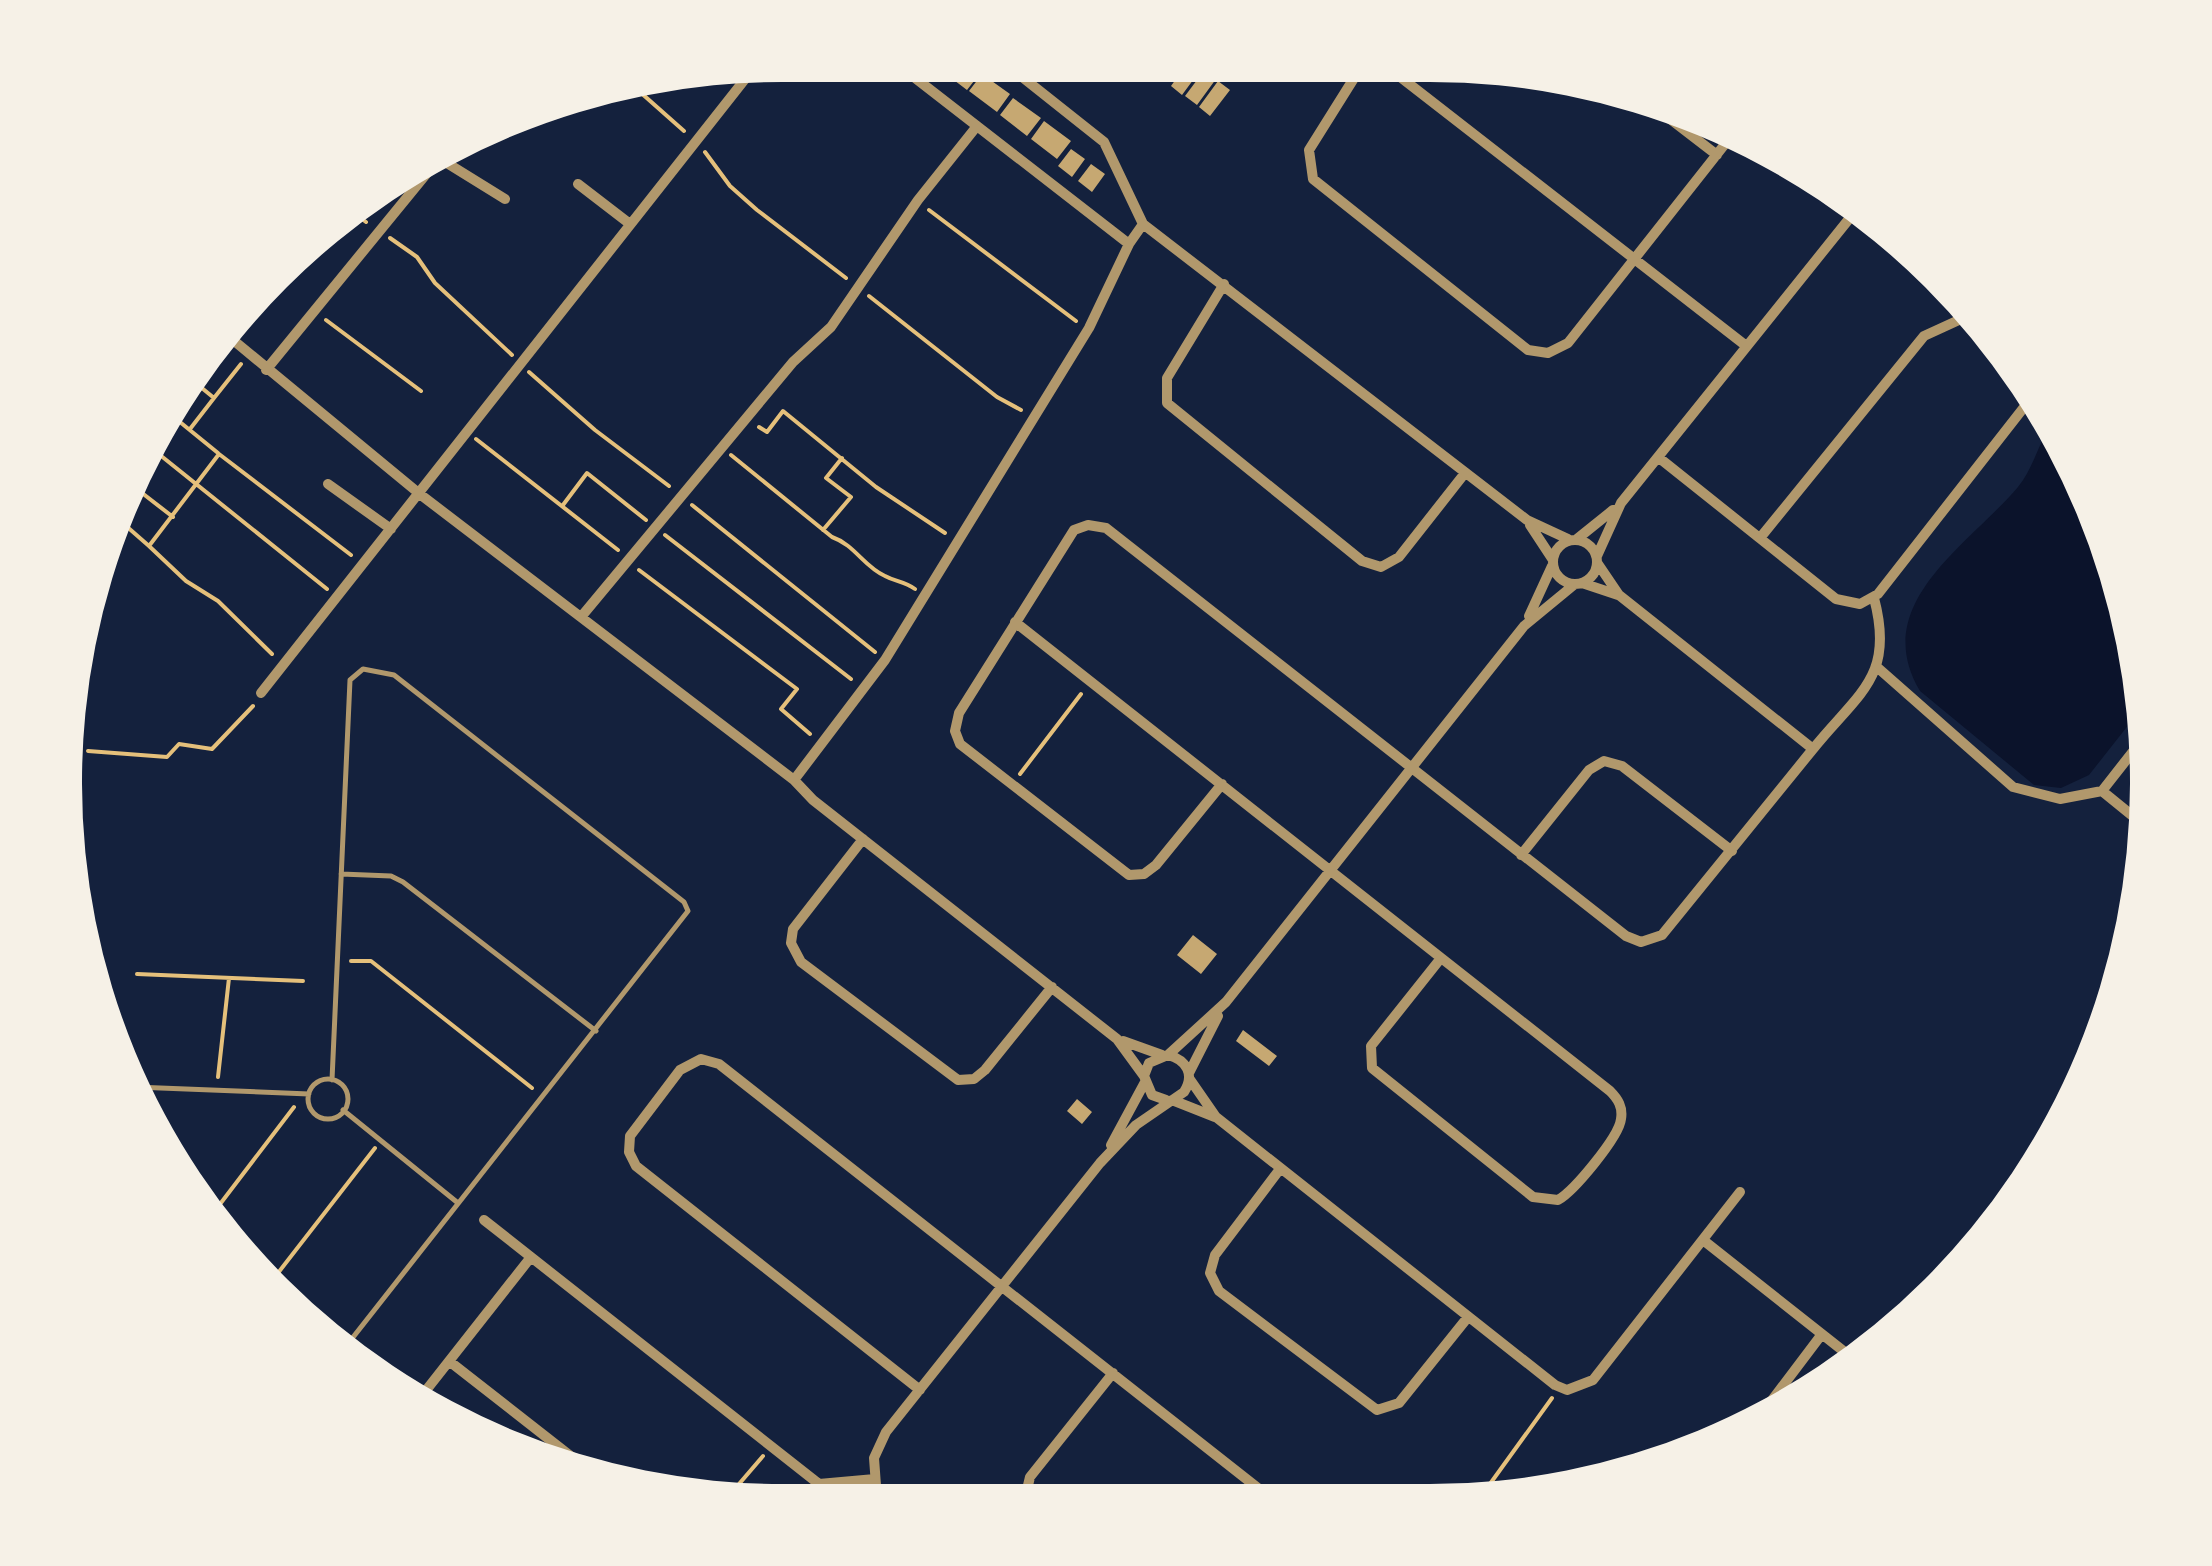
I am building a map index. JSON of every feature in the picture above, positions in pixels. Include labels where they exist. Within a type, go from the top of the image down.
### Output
[{"type":"street","points":[[920,82],[1129,244]]},
{"type":"street","points":[[1038,82],[1104,142],[1143,224],[1526,520],[1589,544],[1619,595],[1813,749]]},
{"type":"street","points":[[1352,82],[1309,150],[1313,179],[1528,350],[1548,353],[1568,343],[1723,148]]},
{"type":"street","points":[[1407,82],[1746,345]]},
{"type":"street","points":[[260,693],[741,84]]},
{"type":"street","points":[[581,617],[684,498],[792,362],[831,327],[918,200],[977,126]]},
{"type":"street","points":[[1688,133],[1717,155]]},
{"type":"street","points":[[450,167],[505,199]]},
{"type":"street","points":[[578,184],[630,224]]},
{"type":"street","points":[[266,370],[418,186]]},
{"type":"street","points":[[1524,626],[1552,563],[1573,540],[1621,503],[1846,221]]},
{"type":"street","points":[[794,780],[884,660],[1089,328],[1129,244],[1143,224]]},
{"type":"street","points":[[1224,284],[1167,378],[1167,403],[1347,550],[1374,566],[1394,562],[1465,473]]},
{"type":"street","points":[[1760,538],[1924,336],[1956,321]]},
{"type":"street","points":[[237,344],[421,494],[794,780],[1117,1039],[1152,1095],[1216,1118],[1560,1388],[1575,1390],[1593,1380],[1740,1192]]},
{"type":"street","points":[[1658,457],[1844,603],[1860,604],[1874,598],[2021,410]]},
{"type":"street","points":[[328,484],[391,529]]},
{"type":"street","points":[[1100,1162],[1150,1063],[1165,1055],[1226,1002],[1524,626],[1578,584],[1598,560],[1621,503]]},
{"type":"street","points":[[1526,520],[1559,577],[1619,595]]},
{"type":"street","points":[[1222,784],[1156,865],[1136,876],[1122,872],[965,749],[955,724],[1069,535],[1081,526],[1100,526],[1626,936],[1641,942],[1670,928],[1878,668],[1884,634],[1874,598]]},
{"type":"street","points":[[1015,622],[1222,784],[1441,958],[1619,1101],[1622,1116],[1617,1131],[1558,1200],[1533,1197],[1372,1068],[1372,1046],[1441,958]]},
{"type":"street","points":[[1878,668],[2013,788],[2060,799],[2102,790],[2129,756]]},
{"type":"street","points":[[1522,855],[1590,770],[1604,761],[1622,766],[1732,851]]},
{"type":"street","points":[[2102,790],[2129,812]]},
{"type":"street","points":[[863,839],[793,928],[793,950],[801,962],[958,1080],[974,1078],[986,1070],[1052,988]]},
{"type":"street","points":[[876,1484],[874,1458],[880,1441],[1100,1162],[1169,1100],[1184,1092],[1226,1002]]},
{"type":"street","points":[[1117,1039],[1178,1058],[1216,1118]]},
{"type":"street","points":[[920,1390],[636,1166],[628,1144],[633,1128],[686,1064],[714,1061],[1253,1484]]},
{"type":"street","points":[[1280,1168],[1214,1255],[1210,1273],[1218,1291],[1378,1410],[1399,1403],[1468,1317]]},
{"type":"street","points":[[484,1220],[819,1484],[875,1479]]},
{"type":"street","points":[[1703,1240],[1841,1349]]},
{"type":"street","points":[[428,1387],[531,1257]]},
{"type":"street","points":[[1779,1390],[1822,1334]]},
{"type":"street","points":[[449,1360],[558,1446]]},
{"type":"street","points":[[1028,1484],[1113,1374]]},
{"type":"lane","points":[[332,1080],[350,680],[363,669],[380,670],[394,674],[684,902],[688,911],[354,1336]]},
{"type":"lane","points":[[341,874],[391,876],[403,882],[596,1030]]},
{"type":"lane","points":[[153,1089],[305,1094],[319,1082],[332,1080],[346,1092],[344,1110],[334,1118],[320,1117],[310,1108],[305,1094]]},
{"type":"lane","points":[[344,1110],[458,1203]]},
{"type":"path","points":[[645,96],[695,142],[744,198],[996,397],[1033,418]]},
{"type":"path","points":[[918,200],[956,235],[1089,328]]},
{"type":"path","points":[[378,232],[417,257],[436,283],[500,344]]},
{"type":"path","points":[[314,311],[422,392]]},
{"type":"path","points":[[189,430],[248,354]]},
{"type":"path","points":[[520,361],[594,430],[884,660]]},
{"type":"path","points":[[204,390],[214,398]]},
{"type":"path","points":[[746,420],[767,432],[783,410],[933,527],[958,540]]},
{"type":"path","points":[[182,424],[363,564]]},
{"type":"path","points":[[467,432],[629,562],[797,689],[781,710],[821,744]]},
{"type":"path","points":[[724,449],[823,530],[848,542],[883,576],[902,580],[924,596]]},
{"type":"path","points":[[149,546],[220,454]]},
{"type":"path","points":[[163,458],[337,598]]},
{"type":"path","points":[[823,530],[851,497],[826,478],[842,458]]},
{"type":"path","points":[[562,506],[587,473],[863,688]]},
{"type":"path","points":[[145,495],[173,516]]},
{"type":"path","points":[[130,530],[186,582],[218,601],[284,664]]},
{"type":"path","points":[[1011,786],[1091,681]]},
{"type":"path","points":[[88,751],[167,757],[180,744],[212,749],[260,693]]},
{"type":"path","points":[[336,964],[371,961],[543,1097]]},
{"type":"path","points":[[136,974],[303,982]]},
{"type":"path","points":[[217,1092],[229,978]]},
{"type":"path","points":[[222,1202],[305,1094]]},
{"type":"path","points":[[280,1270],[381,1140]]},
{"type":"path","points":[[1493,1480],[1560,1388]]},
{"type":"path","points":[[741,1482],[770,1446]]},
{"type":"water","points":[[2041,442],[2092,558],[2106,602],[2124,692],[2127,727],[2089,775],[2061,788],[2034,785],[1920,691],[1907,660],[1906,631],[1915,604],[1931,578],[2028,472]]},
{"type":"building","points":[[956,82],[973,82],[967,90]]},
{"type":"building","points":[[976,82],[993,82],[1010,94],[997,112],[969,91]]},
{"type":"building","points":[[1174,82],[1192,82],[1182,95],[1171,86]]},
{"type":"building","points":[[1196,82],[1214,82],[1197,105],[1185,96]]},
{"type":"building","points":[[1217,82],[1230,90],[1210,116],[1199,107]]},
{"type":"building","points":[[1013,98],[1041,118],[1027,136],[1000,115]]},
{"type":"building","points":[[1044,121],[1071,141],[1057,159],[1031,139]]},
{"type":"building","points":[[1071,149],[1085,159],[1072,177],[1058,166]]},
{"type":"building","points":[[1091,164],[1105,174],[1092,192],[1078,181]]},
{"type":"building","points":[[1193,935],[1217,954],[1201,974],[1177,955]]},
{"type":"building","points":[[1243,1030],[1277,1056],[1269,1066],[1236,1041]]},
{"type":"building","points":[[1077,1099],[1092,1112],[1082,1124],[1067,1111]]}]
